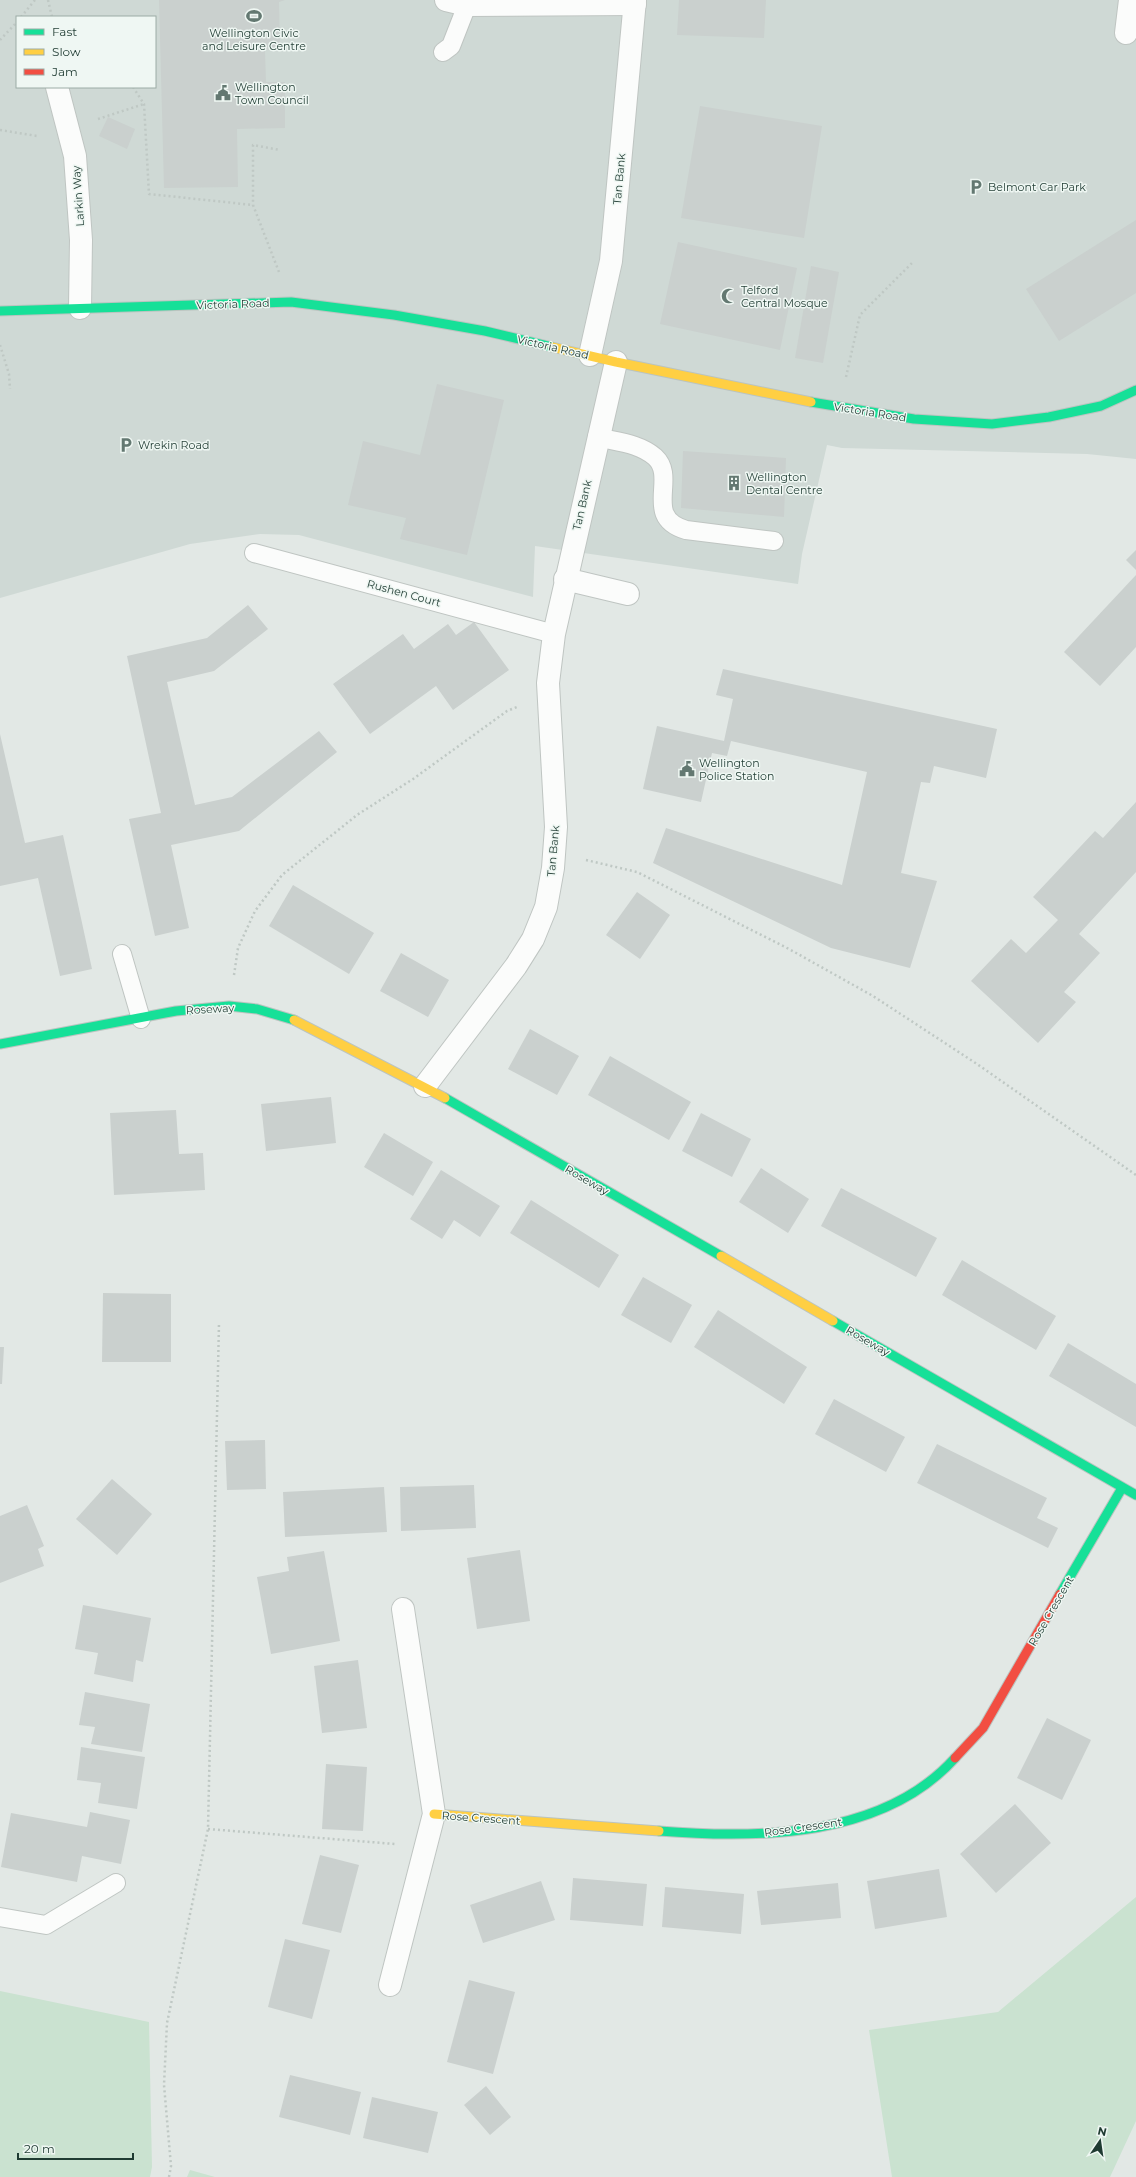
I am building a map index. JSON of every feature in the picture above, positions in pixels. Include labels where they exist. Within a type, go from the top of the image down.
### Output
[{"type":"street","points":[[446,0],[468,5],[635,2]]},
{"type":"street","points":[[1126,33],[1130,0]]},
{"type":"street","name":"Tan Bank","points":[[590,355],[611,261],[635,2]]},
{"type":"street","name":"Larkin Way","points":[[57,88],[75,156],[81,240],[80,308]]},
{"type":"street","name":"Victoria Road","points":[[0,311],[291,302],[394,314],[485,331],[616,362],[838,407],[914,419],[992,424],[1049,417],[1101,406],[1122,406]]},
{"type":"street","name":"Tan Bank","points":[[425,1086],[516,966],[533,939],[546,907],[556,827],[549,693],[554,634],[603,410],[616,362]]},
{"type":"street","name":"Victoria Road","points":[[1101,406],[1136,390]]},
{"type":"street","points":[[565,579],[628,594]]},
{"type":"street","name":"Roseway","points":[[0,1044],[141,1019],[176,1011],[229,1006],[257,1009],[295,1020],[425,1086],[1136,1495]]},
{"type":"street","name":"Rose Crescent","points":[[434,1814],[712,1835],[778,1833],[832,1825],[887,1808],[942,1773],[983,1728],[1122,1488]]},
{"type":"street","name":"Rose Crescent","points":[[390,1985],[434,1814],[403,1609]]},
{"type":"lane","points":[[443,52],[451,46],[468,5]]},
{"type":"lane","points":[[597,437],[640,447],[656,458],[662,472],[664,515],[674,526],[686,530],[774,541]]},
{"type":"lane","name":"Rushen Court","points":[[254,553],[554,634]]},
{"type":"lane","points":[[122,954],[141,1019]]},
{"type":"lane","points":[[0,1917],[46,1925],[116,1883]]},
{"type":"path","points":[[22,16],[35,0]]},
{"type":"path","points":[[48,0],[52,16]]},
{"type":"path","points":[[0,40],[16,23]]},
{"type":"path","points":[[134,88],[144,104],[149,194],[253,205]]},
{"type":"path","points":[[280,150],[253,145],[253,205],[291,302]]},
{"type":"path","points":[[838,407],[860,315],[914,261]]},
{"type":"path","points":[[0,345],[9,374],[10,389]]},
{"type":"path","points":[[229,1006],[238,948],[255,911],[282,875],[357,815],[413,779],[507,711],[549,693]]},
{"type":"path","points":[[554,852],[637,872],[790,949],[892,1009],[977,1064],[1136,1175]]},
{"type":"path","points":[[168,2177],[172,2166],[164,2085],[167,2022],[208,1829],[219,1323]]},
{"type":"path","points":[[208,1829],[400,1844]]},
{"type":"shaded area","points":[[0,0],[1136,0],[1136,459],[1087,454],[842,448],[827,445],[802,554],[798,584],[535,546],[533,597],[299,535],[260,534],[190,544],[0,598]]},
{"type":"green space","points":[[1136,1897],[1136,2121],[1110,2177],[892,2177],[869,2030],[998,2012]]},
{"type":"green space","points":[[0,1991],[149,2022],[152,2167],[150,2177],[0,2177]]},
{"type":"green space","points":[[190,2170],[215,2177],[187,2177]]},
{"type":"building","name":"Wellington Civic and Leisure Centre","points":[[159,0],[285,0],[279,2],[280,47],[265,50],[266,82],[285,82],[285,128],[237,129],[238,187],[164,188]]},
{"type":"building","points":[[679,0],[766,0],[764,38],[677,35]]},
{"type":"building","points":[[700,106],[822,126],[804,238],[681,218]]},
{"type":"building","points":[[108,117],[135,129],[127,149],[99,136]]},
{"type":"building","points":[[1136,220],[1136,293],[1059,341],[1026,289]]},
{"type":"building","name":"Telford Central Mosque","points":[[678,242],[797,268],[780,350],[660,324]]},
{"type":"building","points":[[811,266],[839,272],[823,363],[795,358]]},
{"type":"building","points":[[437,384],[504,400],[467,555],[400,539],[406,518],[348,505],[363,441],[420,455]]},
{"type":"building","name":"Wellington Dental Centre","points":[[683,451],[786,458],[784,517],[681,508]]},
{"type":"building","points":[[1136,550],[1136,570],[1126,560]]},
{"type":"building","points":[[1136,575],[1136,647],[1100,686],[1064,652]]},
{"type":"building","points":[[248,605],[268,629],[214,671],[167,682],[195,805],[232,797],[319,731],[337,752],[239,831],[171,845],[189,928],[155,936],[129,819],[161,813],[127,656],[207,638]]},
{"type":"building","points":[[474,622],[509,670],[453,710],[436,686],[370,734],[333,684],[403,634],[414,649],[448,624],[456,635]]},
{"type":"building","points":[[723,669],[997,729],[986,778],[934,766],[930,783],[921,782],[901,873],[937,881],[910,968],[831,948],[653,863],[666,828],[842,885],[867,772],[731,741],[727,756],[712,753],[701,802],[643,789],[657,726],[724,741],[733,699],[716,695]]},
{"type":"building","points":[[0,734],[25,843],[63,835],[92,969],[60,976],[38,878],[0,886]]},
{"type":"building","points":[[1136,802],[1136,872],[1079,934],[1100,953],[1064,992],[1076,1002],[1038,1043],[971,981],[1011,939],[1026,953],[1058,920],[1033,897],[1095,831],[1103,838]]},
{"type":"building","points":[[293,885],[374,933],[349,974],[269,926]]},
{"type":"building","points":[[637,892],[670,915],[640,959],[606,935]]},
{"type":"building","points":[[401,953],[449,980],[428,1017],[380,991]]},
{"type":"building","points":[[530,1029],[579,1056],[557,1095],[508,1069]]},
{"type":"building","points":[[610,1056],[691,1102],[669,1140],[588,1095]]},
{"type":"building","points":[[331,1097],[336,1143],[266,1151],[261,1104]]},
{"type":"building","points":[[176,1110],[179,1154],[203,1153],[205,1190],[114,1195],[110,1113]]},
{"type":"building","points":[[701,1113],[751,1139],[732,1177],[682,1151]]},
{"type":"building","points":[[384,1133],[433,1162],[413,1196],[364,1167]]},
{"type":"building","points":[[761,1168],[809,1199],[788,1233],[739,1202]]},
{"type":"building","points":[[441,1170],[500,1206],[480,1237],[454,1220],[442,1239],[410,1219]]},
{"type":"building","points":[[841,1188],[937,1238],[916,1277],[821,1226]]},
{"type":"building","points":[[531,1200],[619,1255],[599,1288],[510,1233]]},
{"type":"building","points":[[962,1260],[1056,1316],[1036,1350],[942,1295]]},
{"type":"building","points":[[643,1277],[692,1305],[671,1343],[621,1315]]},
{"type":"building","points":[[103,1293],[171,1294],[171,1362],[102,1362]]},
{"type":"building","points":[[718,1310],[807,1367],[784,1404],[694,1347]]},
{"type":"building","points":[[1068,1343],[1136,1384],[1136,1427],[1049,1376]]},
{"type":"building","points":[[0,1347],[4,1347],[2,1384],[0,1384]]},
{"type":"building","points":[[834,1399],[905,1437],[886,1472],[815,1434]]},
{"type":"building","points":[[265,1440],[266,1489],[227,1490],[225,1441]]},
{"type":"building","points":[[937,1444],[1047,1498],[1037,1518],[1058,1528],[1048,1548],[917,1483]]},
{"type":"building","points":[[112,1479],[152,1514],[117,1555],[76,1519]]},
{"type":"building","points":[[474,1485],[476,1528],[401,1531],[400,1487]]},
{"type":"building","points":[[384,1487],[387,1532],[285,1537],[283,1492]]},
{"type":"building","points":[[27,1505],[44,1546],[38,1549],[44,1566],[0,1583],[0,1516]]},
{"type":"building","points":[[520,1550],[530,1621],[477,1629],[467,1558]]},
{"type":"building","points":[[324,1551],[340,1641],[271,1654],[257,1577],[289,1571],[287,1557]]},
{"type":"building","points":[[83,1605],[151,1618],[143,1662],[136,1660],[133,1682],[94,1674],[98,1653],[75,1649]]},
{"type":"building","points":[[358,1660],[367,1728],[322,1733],[314,1666]]},
{"type":"building","points":[[85,1692],[150,1704],[142,1752],[91,1744],[95,1727],[79,1725]]},
{"type":"building","points":[[1047,1718],[1091,1740],[1062,1800],[1017,1778]]},
{"type":"building","points":[[81,1747],[145,1757],[137,1809],[98,1803],[101,1783],[77,1780]]},
{"type":"building","points":[[326,1764],[367,1767],[363,1831],[322,1829]]},
{"type":"building","points":[[1015,1804],[1051,1843],[996,1893],[960,1854]]},
{"type":"building","points":[[90,1812],[130,1820],[121,1864],[82,1856],[77,1882],[1,1867],[11,1813],[87,1827]]},
{"type":"building","points":[[320,1855],[359,1865],[341,1933],[302,1924]]},
{"type":"building","points":[[939,1869],[947,1917],[875,1929],[867,1881]]},
{"type":"building","points":[[573,1878],[647,1884],[643,1926],[570,1920]]},
{"type":"building","points":[[541,1881],[555,1920],[483,1943],[470,1905]]},
{"type":"building","points":[[838,1883],[841,1918],[761,1925],[757,1891]]},
{"type":"building","points":[[665,1887],[744,1894],[741,1934],[662,1927]]},
{"type":"building","points":[[285,1939],[330,1950],[312,2019],[268,2007]]},
{"type":"building","points":[[469,1980],[515,1992],[493,2074],[447,2062]]},
{"type":"building","points":[[290,2075],[361,2092],[350,2135],[279,2117]]},
{"type":"building","points":[[486,2086],[511,2117],[490,2135],[464,2105]]},
{"type":"building","points":[[372,2097],[438,2112],[428,2153],[363,2138]]},
{"type":"traffic: fast","points":[[0,311],[291,302],[394,315],[485,331],[552,347]]},
{"type":"traffic: fast","points":[[811,402],[914,419],[992,424],[1049,417],[1101,406],[1136,390]]},
{"type":"traffic: fast","points":[[0,1044],[176,1011],[229,1006],[257,1009],[294,1020]]},
{"type":"traffic: fast","points":[[445,1098],[721,1256]]},
{"type":"traffic: fast","points":[[833,1321],[1136,1495]]},
{"type":"traffic: fast","points":[[1060,1594],[1122,1488]]},
{"type":"traffic: fast","points":[[659,1831],[737,1834],[777,1833],[817,1828],[856,1818],[892,1804],[926,1784],[955,1758]]},
{"type":"traffic: slow","points":[[552,347],[616,362],[811,402]]},
{"type":"traffic: slow","points":[[294,1020],[445,1098]]},
{"type":"traffic: slow","points":[[721,1256],[833,1321]]},
{"type":"traffic: slow","points":[[434,1814],[659,1831]]},
{"type":"traffic: jam","points":[[955,1758],[983,1728],[1060,1594]]},
{"type":"place","name":"Wellington Civic and Leisure Centre","points":[[254,16]]},
{"type":"place","name":"Wellington Town Council","points":[[223,93]]},
{"type":"place","name":"Belmont Car Park","points":[[976,187]]},
{"type":"place","name":"Telford Central Mosque","points":[[729,296]]},
{"type":"place","name":"Wrekin Road","points":[[126,445]]},
{"type":"place","name":"Wellington Dental Centre","points":[[734,483]]},
{"type":"place","name":"Wellington Police Station","points":[[687,769]]}]
